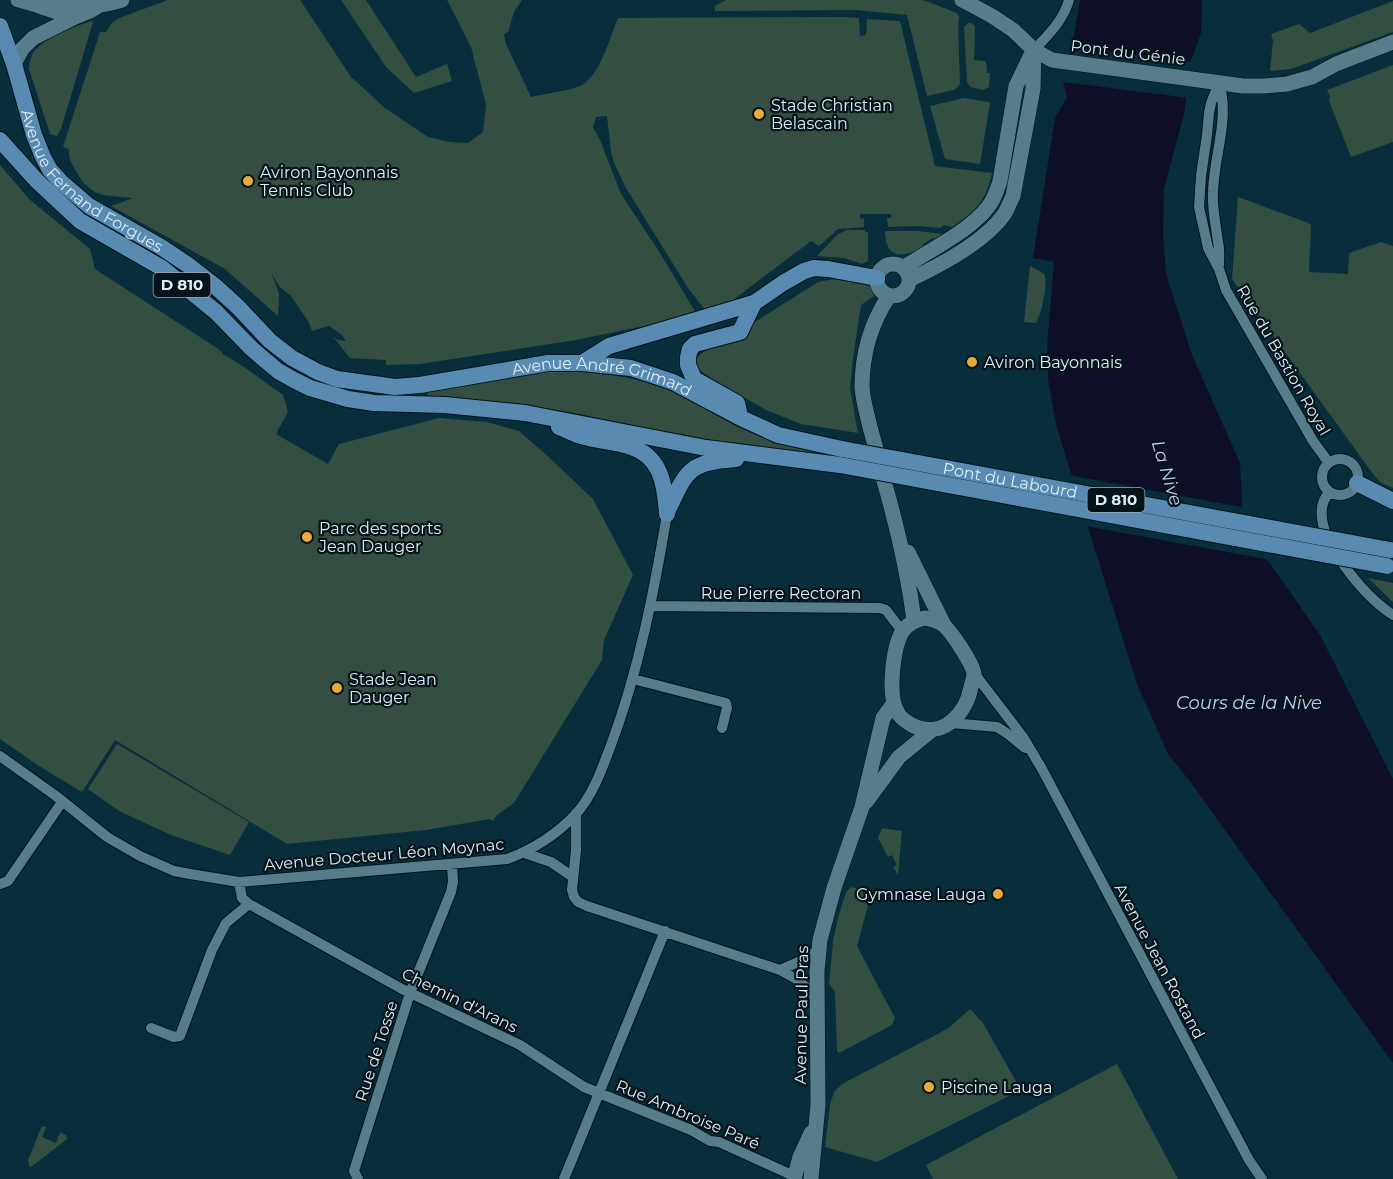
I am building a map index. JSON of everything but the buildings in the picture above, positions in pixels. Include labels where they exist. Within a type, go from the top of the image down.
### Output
[{"type":"main road","name":"Avenue Fernand Forgues","points":[[0,26],[14,64],[34,135],[50,170],[61,182],[98,213],[189,265],[230,300],[270,341],[292,358],[318,372],[349,381]]},
{"type":"main road","name":"Avenue Fernand Forgues","points":[[0,140],[37,181],[80,221],[162,268],[216,312],[252,349],[294,380],[310,388],[348,399],[374,403],[445,405],[525,413]]},
{"type":"main road","points":[[582,363],[609,346],[754,303],[783,283],[814,268],[877,278]]},
{"type":"main road","points":[[741,418],[737,403],[694,379],[688,365],[688,357],[690,349],[695,344],[740,332],[754,303]]},
{"type":"main road","name":"Avenue André Grimard","points":[[349,381],[395,387],[420,385],[548,363],[582,363],[631,368],[672,382],[778,435],[841,457]]},
{"type":"main road","points":[[525,413],[582,436],[630,446],[645,455],[659,470],[666,497],[667,514]]},
{"type":"main road","name":"D 810","points":[[525,413],[706,448],[770,456],[841,457]]},
{"type":"main road","points":[[667,514],[686,475],[697,465],[711,461],[770,456]]},
{"type":"main road","name":"Pont du Labourd","points":[[841,457],[1391,558]]},
{"type":"main road","points":[[1357,483],[1393,501]]},
{"type":"street","points":[[18,0],[58,14],[75,17]]},
{"type":"street","points":[[48,0],[73,6],[100,5],[122,0]]},
{"type":"street","name":"Pont du Génie","points":[[962,0],[992,16],[1013,30],[1034,50],[1052,60],[1219,83],[1264,86],[1287,84],[1393,42]]},
{"type":"street","points":[[906,274],[927,271],[983,236],[1005,212],[1013,196],[1033,89],[1034,50],[1059,22],[1069,0]]},
{"type":"street","points":[[14,64],[22,49],[33,38],[100,5]]},
{"type":"street","name":"Rue du Bastion Royal","points":[[1219,83],[1209,113],[1201,176],[1199,207],[1208,248],[1219,269],[1226,290],[1312,441],[1329,463]]},
{"type":"street","points":[[898,265],[906,274],[908,285],[903,293],[889,296],[881,291],[877,278],[882,268],[898,265]]},
{"type":"street","points":[[889,296],[878,313],[869,337],[862,387],[896,527],[911,595],[914,620]]},
{"type":"street","points":[[1339,459],[1350,462],[1357,471],[1357,483],[1351,492],[1346,494],[1330,492],[1322,478],[1323,472],[1329,463],[1339,459]]},
{"type":"street","points":[[1330,492],[1325,496],[1322,505],[1322,527],[1329,543],[1362,588],[1393,615]]},
{"type":"street","name":"Avenue Docteur Léon Moynac","points":[[0,756],[107,837],[140,856],[174,871],[190,874],[239,882],[507,859],[524,853],[558,830],[576,813],[588,798],[604,764],[620,721],[645,632],[667,514]]},
{"type":"street","points":[[896,527],[944,625],[969,660],[974,674],[967,703],[951,723],[932,730],[918,728],[898,714],[894,703],[892,684],[897,647],[902,631],[914,620],[925,618],[944,625]]},
{"type":"street","name":"Rue Pierre Rectoran","points":[[650,606],[880,608],[886,610],[902,631]]},
{"type":"street","name":"Avenue Jean Rostand","points":[[974,674],[1023,737],[1042,769],[1249,1160],[1262,1179]]},
{"type":"street","points":[[633,679],[726,703],[722,728]]},
{"type":"street","name":"Avenue Paul Pras","points":[[810,1179],[818,1105],[817,971],[823,926],[862,807],[883,718],[894,703]]},
{"type":"street","name":"Avenue Jean Rostand","points":[[951,723],[997,727],[1033,756]]},
{"type":"street","name":"Avenue Paul Pras","points":[[862,807],[899,757],[932,730]]},
{"type":"street","points":[[0,884],[8,881],[62,802]]},
{"type":"street","points":[[576,813],[576,850],[572,890],[578,902],[780,970],[798,980],[817,998]]},
{"type":"street","points":[[524,853],[551,862],[573,876]]},
{"type":"street","name":"Rue de Tosse","points":[[358,1179],[354,1170],[410,993],[451,892],[452,864]]},
{"type":"street","points":[[152,1028],[174,1037],[180,1036],[212,950],[226,922],[249,904],[242,898],[239,882]]},
{"type":"street","name":"Chemin d'Arans","points":[[249,904],[410,993],[519,1045],[584,1087],[599,1094]]},
{"type":"street","name":"Rue Ambroise Paré","points":[[665,931],[599,1094],[691,1130],[710,1141],[719,1142],[794,1178]]},
{"type":"street","points":[[780,970],[819,950]]},
{"type":"street","points":[[564,1179],[599,1094]]},
{"type":"street","name":"Avenue Paul Pras","points":[[794,1178],[800,1156],[816,1122]]},
{"type":"green space","points":[[168,0],[300,0],[351,77],[385,108],[428,137],[468,143],[483,132],[486,105],[471,47],[447,0],[522,0],[514,12],[508,32],[504,34],[506,44],[531,97],[572,89],[588,80],[604,55],[618,18],[859,18],[860,36],[866,35],[867,19],[900,21],[935,166],[992,173],[990,183],[978,205],[952,227],[944,225],[940,228],[888,227],[887,218],[891,218],[891,214],[860,214],[860,218],[864,219],[864,227],[838,229],[819,246],[811,241],[733,300],[709,312],[688,288],[626,188],[614,163],[607,116],[596,117],[593,127],[621,194],[696,313],[688,317],[576,340],[420,364],[386,365],[386,360],[350,358],[334,338],[346,341],[341,334],[329,326],[312,331],[291,296],[281,288],[272,275],[279,293],[278,316],[225,269],[111,206],[133,198],[107,196],[87,187],[72,163],[69,149],[63,147],[100,32],[106,32],[119,18]]},
{"type":"green space","points":[[341,0],[366,0],[416,77],[447,64],[452,81],[414,93],[386,67]]},
{"type":"green space","points":[[726,0],[926,1],[957,13],[959,17],[959,86],[954,90],[927,96],[907,15],[856,10],[715,11],[715,6]]},
{"type":"green space","points":[[1393,1],[1393,32],[1291,69],[1270,71],[1273,40],[1271,34],[1299,24],[1310,33]]},
{"type":"green space","points":[[93,22],[61,129],[57,136],[50,134],[29,69],[31,57],[36,49],[50,39]]},
{"type":"green space","points":[[968,23],[975,26],[974,60],[986,61],[987,73],[990,73],[989,87],[983,90],[970,87],[967,82],[964,27]]},
{"type":"green space","points":[[1393,65],[1393,142],[1351,157],[1327,90]]},
{"type":"green space","points":[[964,98],[990,103],[980,164],[945,159],[930,106]]},
{"type":"green space","name":"Parc des sports Jean Dauger","points":[[0,165],[29,199],[90,249],[95,269],[220,350],[283,395],[288,412],[276,434],[328,464],[339,444],[439,418],[487,422],[519,431],[593,499],[633,575],[604,640],[602,660],[514,803],[497,815],[493,821],[490,819],[426,830],[287,844],[115,740],[82,792],[0,739]]},
{"type":"green space","points":[[1238,197],[1311,224],[1309,272],[1348,274],[1349,253],[1381,242],[1393,246],[1393,488],[1380,482],[1373,474],[1232,279]]},
{"type":"green space","points":[[847,230],[868,232],[868,261],[862,264],[844,258],[817,256],[838,234]]},
{"type":"green space","points":[[886,231],[943,234],[923,244],[924,247],[910,253],[898,254],[889,248]]},
{"type":"green space","points":[[1030,266],[1044,274],[1046,284],[1036,323],[1024,322]]},
{"type":"green space","points":[[834,279],[872,286],[874,296],[861,305],[853,358],[850,388],[858,433],[801,424],[766,410],[693,366],[697,357],[717,342],[736,343],[750,325],[818,282]]},
{"type":"green space","points":[[554,371],[601,373],[650,384],[680,395],[749,432],[815,451],[815,453],[723,442],[523,405],[428,398],[429,389]]},
{"type":"green space","points":[[1368,578],[1393,583],[1393,602]]},
{"type":"green space","points":[[117,744],[249,822],[230,855],[171,835],[119,811],[88,789]]},
{"type":"green space","points":[[882,828],[902,831],[898,875],[893,867],[897,865],[892,855],[888,857],[878,838]]},
{"type":"green space","points":[[852,887],[861,890],[868,906],[857,946],[895,1018],[892,1025],[839,1053],[837,1051],[835,992],[829,984],[833,941],[838,918],[846,892]]},
{"type":"green space","name":"Piscine Lauga","points":[[970,1009],[983,1023],[1021,1090],[877,1162],[825,1147],[830,1105],[834,1092],[842,1084],[947,1029]]},
{"type":"green space","points":[[1117,1064],[1178,1179],[933,1179],[926,1165]]},
{"type":"green space","points":[[43,1126],[46,1127],[42,1137],[56,1143],[60,1132],[66,1135],[67,1139],[31,1167],[28,1160]]},
{"type":"water","name":"Cours de la Nive","points":[[1080,0],[1202,0],[1201,33],[1190,63],[1184,114],[1164,189],[1163,232],[1166,274],[1192,355],[1240,463],[1243,525],[1320,635],[1393,779],[1393,1063],[1168,754],[1137,684],[1056,425],[1048,379],[1047,347],[1054,262],[1033,258],[1055,118],[1067,97],[1063,82]]},
{"type":"pier","points":[[1072,47],[1193,62],[1189,98],[1063,82]]},
{"type":"pier","points":[[1069,475],[1246,508],[1246,524],[1271,560],[1085,526]]},
{"type":"place","name":"Stade Christian Belascain","points":[[759,114]]},
{"type":"place","name":"Aviron Bayonnais Tennis Club","points":[[248,181]]},
{"type":"place","name":"Aviron Bayonnais","points":[[972,362]]},
{"type":"place","name":"Parc des sports Jean Dauger","points":[[307,537]]},
{"type":"place","name":"Stade Jean Dauger","points":[[337,688]]},
{"type":"place","name":"Gymnase Lauga","points":[[998,894]]},
{"type":"place","name":"Piscine Lauga","points":[[929,1087]]},
{"type":"water label","name":"La Nive","points":[[1167,473]]}]
